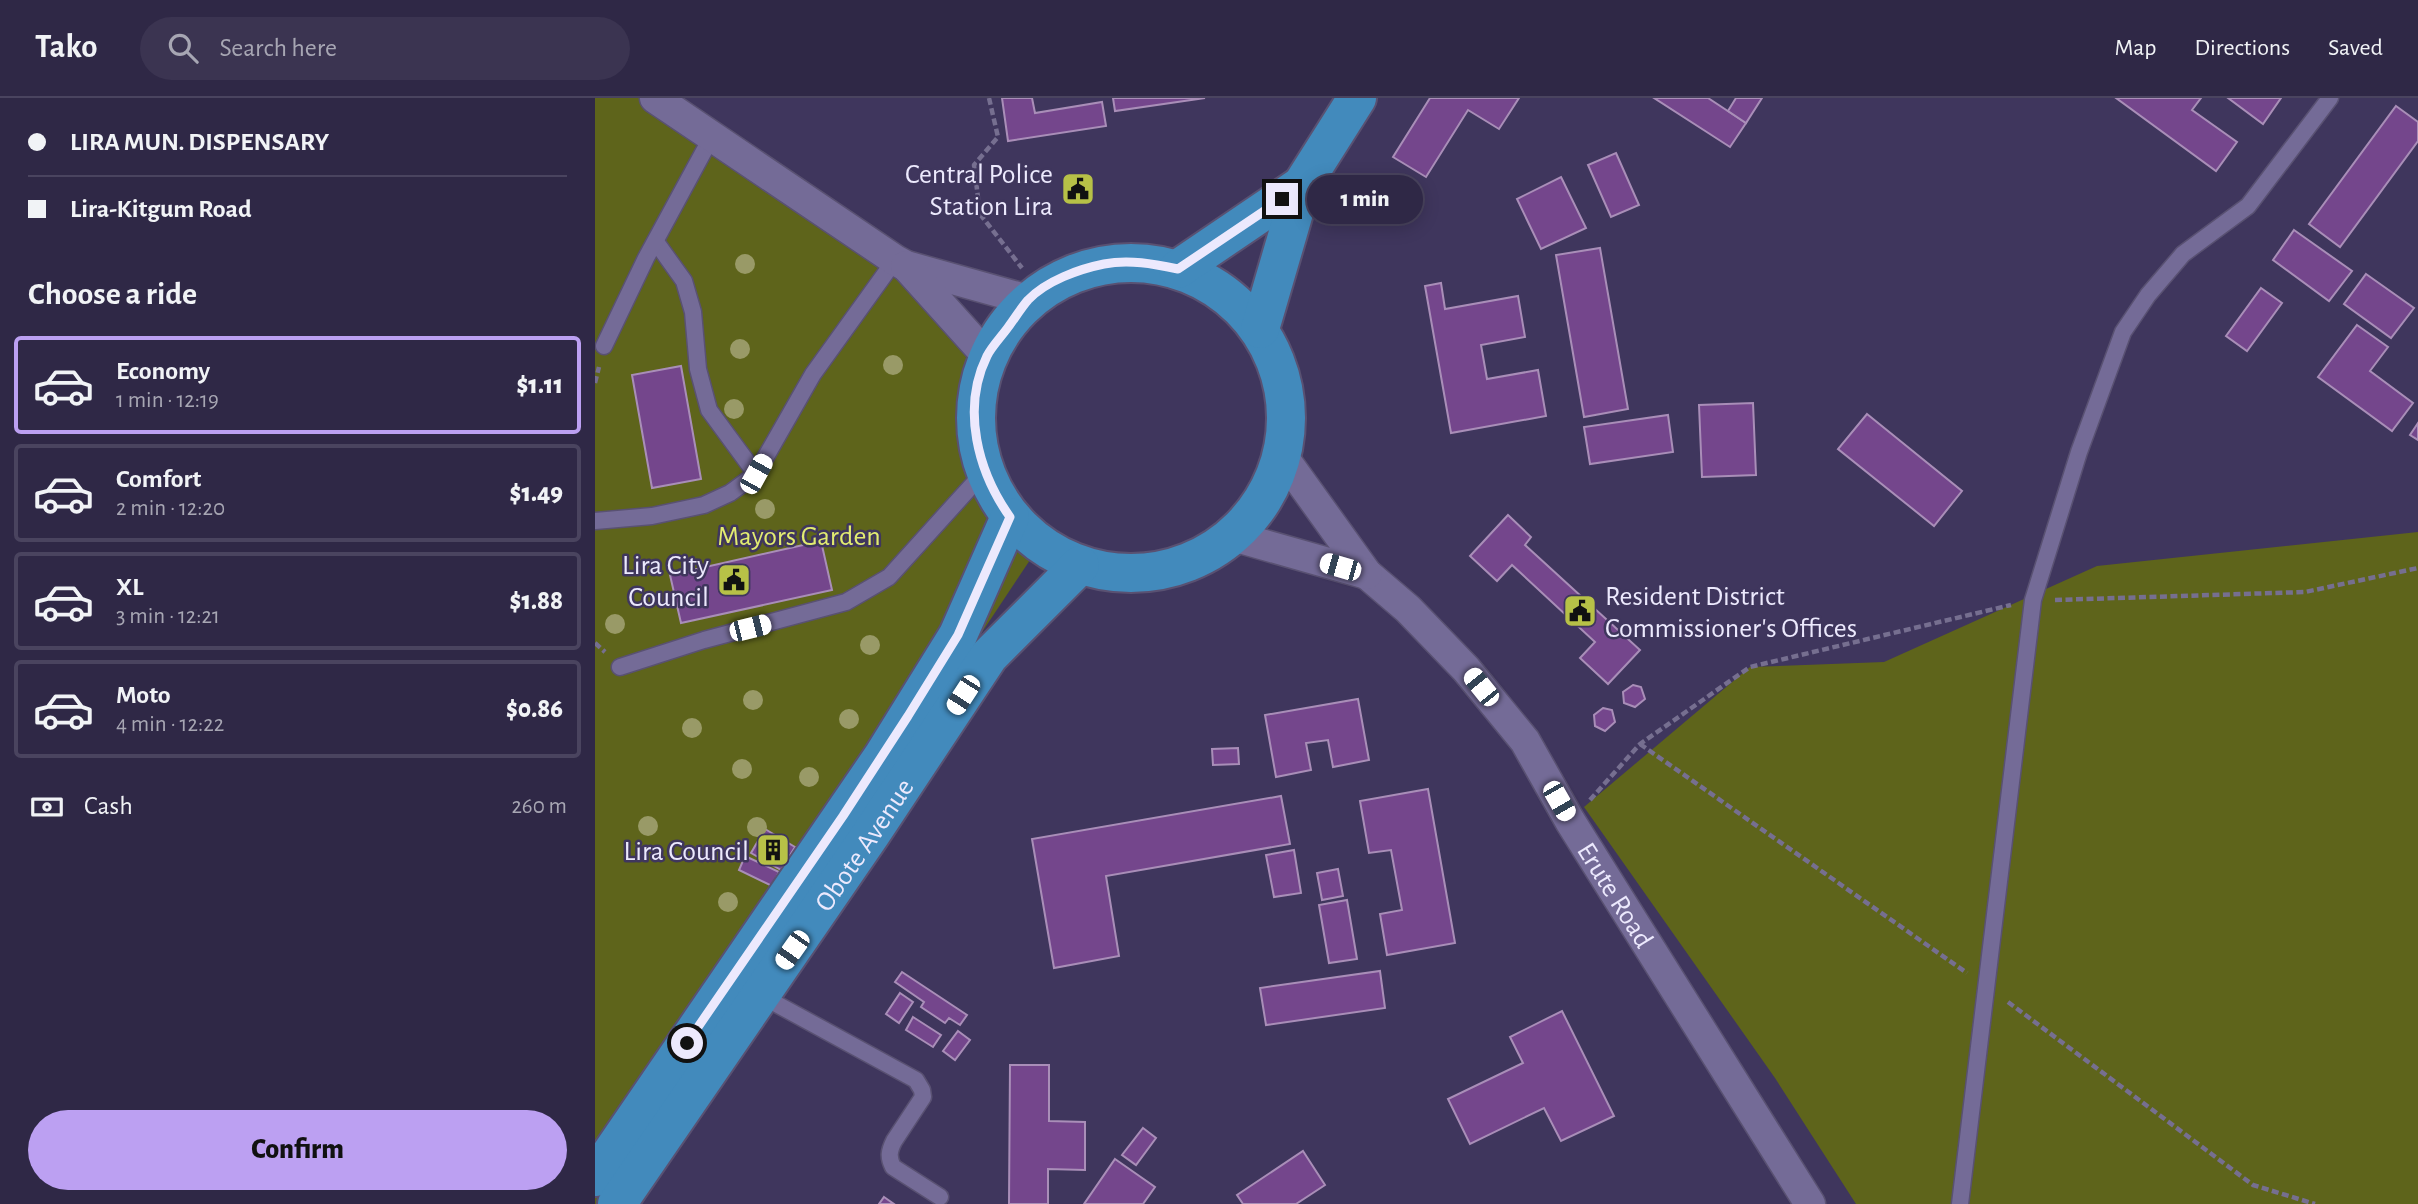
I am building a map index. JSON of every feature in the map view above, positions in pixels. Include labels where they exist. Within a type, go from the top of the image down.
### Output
[{"type":"main road","points":[[1261,329],[1302,185],[1357,98]]},
{"type":"main road","points":[[1178,269],[1302,185]]},
{"type":"main road","points":[[1142,262],[1178,269],[1224,292],[1261,329],[1280,369],[1288,413],[1283,457],[1264,501],[1233,536],[1199,558],[1160,571],[1119,573],[1080,565],[1042,546],[1010,517],[984,472],[975,433],[976,394],[987,356],[1034,295],[1071,273],[1106,263],[1142,262]]},
{"type":"main road","name":"Obote Avenue","points":[[595,1177],[856,796],[958,635],[1010,517]]},
{"type":"main road","name":"Obote Avenue","points":[[617,1204],[878,824],[989,656],[1080,565]]},
{"type":"street","points":[[655,98],[900,263],[987,356]]},
{"type":"street","points":[[900,263],[1034,295]]},
{"type":"street","points":[[1283,457],[1367,574]]},
{"type":"street","points":[[1233,536],[1367,574]]},
{"type":"street","name":"Erute Road","points":[[1367,574],[1408,609],[1466,669],[1525,741],[1570,821],[1810,1204]]},
{"type":"lane","points":[[1960,1204],[2033,600],[2078,452],[2123,332],[2148,295],[2183,254],[2248,206],[2330,98]]},
{"type":"lane","points":[[604,346],[711,138]]},
{"type":"lane","points":[[656,242],[684,281],[693,312],[698,369],[709,410],[756,474]]},
{"type":"lane","points":[[595,521],[652,516],[705,505],[730,493],[756,474],[813,374],[900,263]]},
{"type":"lane","points":[[620,667],[705,640],[846,602],[889,577],[984,472]]},
{"type":"lane","points":[[760,995],[920,1084],[923,1097],[894,1141],[890,1149],[890,1160],[893,1167],[940,1198]]},
{"type":"path","points":[[989,98],[998,137],[974,165],[980,214],[1034,295]]},
{"type":"path","points":[[1570,821],[1640,744],[1750,667],[2033,600],[2305,592],[2418,568]]},
{"type":"green space","name":"Mayors Garden","points":[[595,98],[641,98],[991,346],[975,430],[1040,545],[602,1204],[595,1204]]},
{"type":"green space","points":[[2418,532],[2418,1204],[1856,1204],[1775,1078],[1584,807],[1750,667],[1884,662],[2097,566]]},
{"type":"building","points":[[1002,98],[1032,98],[1035,113],[1102,102],[1106,126],[1008,141]]},
{"type":"building","points":[[1113,98],[1205,98],[1115,111]]},
{"type":"building","points":[[1430,98],[1519,98],[1499,129],[1468,110],[1426,177],[1393,157]]},
{"type":"building","points":[[1654,98],[1708,98],[1746,123],[1730,147]]},
{"type":"building","points":[[1736,98],[1762,98],[1746,123],[1728,111]]},
{"type":"building","points":[[2116,98],[2201,98],[2192,110],[2237,142],[2216,171]]},
{"type":"building","points":[[2228,98],[2281,98],[2263,124]]},
{"type":"building","points":[[2396,106],[2418,122],[2418,141],[2340,247],[2309,224]]},
{"type":"building","points":[[1616,153],[1639,205],[1611,217],[1588,165]]},
{"type":"building","points":[[1561,177],[1586,228],[1541,249],[1517,199]]},
{"type":"building","points":[[2294,230],[2352,271],[2329,301],[2273,260]]},
{"type":"building","points":[[1600,248],[1628,409],[1584,417],[1556,255]]},
{"type":"building","points":[[2366,274],[2414,308],[2391,338],[2344,304]]},
{"type":"building","points":[[1441,283],[1445,309],[1518,296],[1525,337],[1481,345],[1487,379],[1538,370],[1546,416],[1451,433],[1425,286]]},
{"type":"building","points":[[2261,288],[2282,303],[2247,351],[2226,336]]},
{"type":"building","points":[[2357,325],[2388,347],[2370,371],[2413,403],[2392,431],[2318,377]]},
{"type":"building","points":[[681,366],[701,479],[652,488],[632,375]]},
{"type":"building","points":[[1753,403],[1756,475],[1702,477],[1699,405]]},
{"type":"building","points":[[1867,414],[1962,491],[1934,526],[1838,449]]},
{"type":"building","points":[[1668,415],[1673,452],[1590,464],[1584,427]]},
{"type":"building","points":[[2418,423],[2418,440],[2410,435]]},
{"type":"building","name":"Resident District Commissioner's Offices","points":[[1508,515],[1531,537],[1525,545],[1640,650],[1608,684],[1580,658],[1595,642],[1512,565],[1497,581],[1470,556]]},
{"type":"building","points":[[821,541],[832,590],[681,623],[670,575]]},
{"type":"building","points":[[1633,685],[1641,687],[1645,699],[1635,707],[1624,703],[1623,692]]},
{"type":"building","points":[[1358,699],[1369,760],[1333,767],[1328,740],[1306,743],[1311,770],[1276,777],[1265,715]]},
{"type":"building","points":[[1603,708],[1612,710],[1615,722],[1605,731],[1595,726],[1594,715]]},
{"type":"building","points":[[1238,748],[1239,764],[1213,765],[1212,749]]},
{"type":"building","points":[[1428,789],[1455,943],[1387,955],[1380,914],[1402,910],[1391,850],[1369,853],[1360,801]]},
{"type":"building","points":[[1281,796],[1290,844],[1106,876],[1119,956],[1054,968],[1032,839]]},
{"type":"building","name":"Lira Council","points":[[765,829],[795,847],[781,870],[751,853]]},
{"type":"building","points":[[1294,850],[1301,893],[1274,897],[1266,855]]},
{"type":"building","points":[[745,856],[779,872],[772,886],[739,870]]},
{"type":"building","points":[[1338,869],[1343,896],[1322,900],[1317,873]]},
{"type":"building","points":[[1347,900],[1357,959],[1329,963],[1319,905]]},
{"type":"building","points":[[1380,971],[1385,1008],[1266,1025],[1260,988]]},
{"type":"building","points":[[902,972],[967,1015],[960,1025],[949,1018],[945,1023],[921,1007],[924,1002],[895,982]]},
{"type":"building","points":[[900,993],[913,1002],[899,1023],[886,1014]]},
{"type":"building","points":[[1562,1011],[1614,1116],[1561,1141],[1544,1108],[1470,1144],[1448,1099],[1523,1063],[1510,1037]]},
{"type":"building","points":[[913,1017],[941,1035],[933,1047],[906,1030]]},
{"type":"building","points":[[958,1031],[970,1040],[955,1060],[943,1051]]},
{"type":"building","points":[[1010,1065],[1049,1065],[1049,1121],[1085,1122],[1085,1170],[1048,1169],[1048,1204],[1009,1204]]},
{"type":"building","points":[[1143,1128],[1156,1138],[1136,1165],[1122,1155]]},
{"type":"building","points":[[1303,1151],[1325,1185],[1296,1204],[1243,1204],[1237,1195]]},
{"type":"building","points":[[1115,1159],[1155,1187],[1143,1204],[1084,1204]]},
{"type":"building","points":[[884,1197],[894,1204],[879,1204]]},
{"type":"place","name":"Central Police Station Lira","points":[[1078,189]]},
{"type":"place","name":"Lira City Council","points":[[734,580]]},
{"type":"place","name":"Resident District Commissioner's Offices","points":[[1580,611]]},
{"type":"place","name":"Lira Council","points":[[773,850]]},
{"type":"route","points":[[687,1043],[883,756],[958,635],[1010,517],[984,472],[975,433],[976,394],[987,356],[1028,300],[1039,290],[1071,273],[1106,263],[1142,262],[1178,269],[1282,199]]}]
